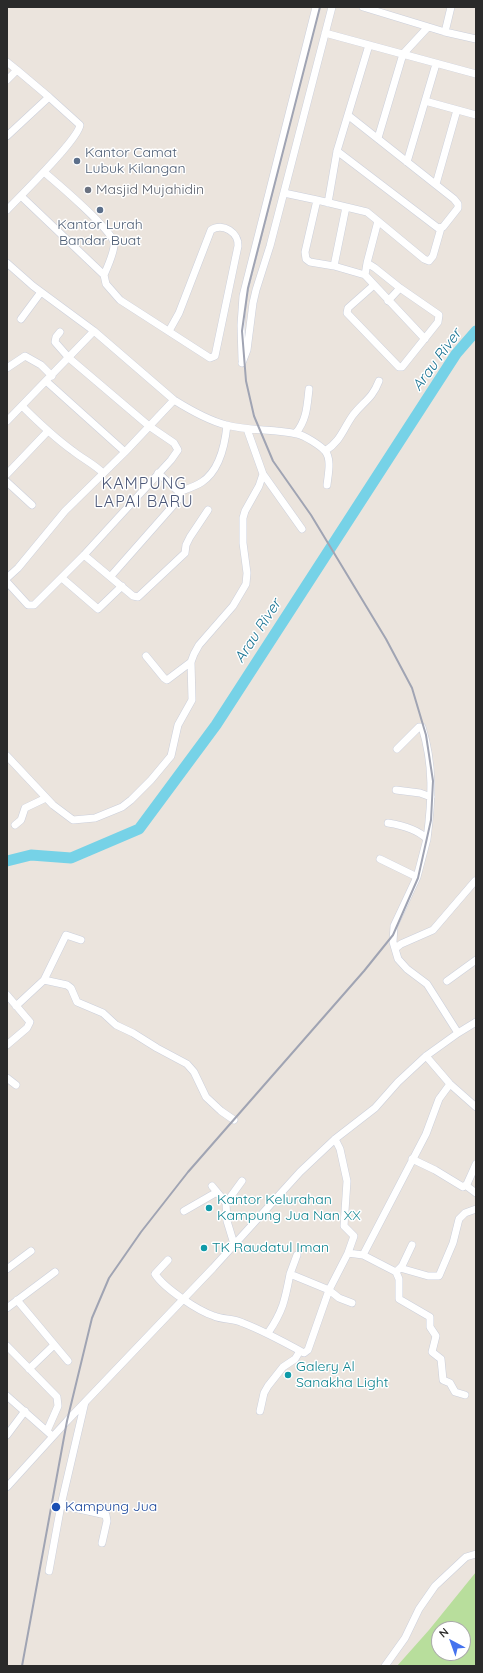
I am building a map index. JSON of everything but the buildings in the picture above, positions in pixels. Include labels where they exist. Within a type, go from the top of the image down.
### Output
[{"type":"street","points":[[316,7],[243,296],[241,326],[242,362],[247,350],[254,297],[270,246],[332,7]]},
{"type":"street","points":[[363,7],[445,32],[475,37]]},
{"type":"street","points":[[445,32],[451,7]]},
{"type":"street","points":[[378,138],[403,54],[428,27]]},
{"type":"street","points":[[325,33],[476,74]]},
{"type":"street","points":[[328,203],[337,151],[349,116],[369,45]]},
{"type":"street","points":[[7,62],[78,122],[80,127],[44,172],[7,210]]},
{"type":"street","points":[[407,162],[436,64]]},
{"type":"street","points":[[7,80],[17,70]]},
{"type":"street","points":[[7,136],[49,97]]},
{"type":"street","points":[[425,102],[476,115]]},
{"type":"street","points":[[436,184],[457,110]]},
{"type":"street","points":[[284,193],[367,212],[424,259],[429,261],[433,256],[441,228],[459,205],[436,184],[349,116]]},
{"type":"street","points":[[337,151],[432,224],[441,228]]},
{"type":"street","points":[[44,172],[62,187],[111,236],[114,245],[104,275],[106,284],[120,300],[208,358],[213,358],[215,356],[238,243],[235,234],[228,230],[217,228],[211,230],[179,313],[169,331]]},
{"type":"street","points":[[21,196],[104,275]]},
{"type":"street","points":[[317,200],[304,256],[310,262],[334,266],[365,275],[425,339]]},
{"type":"street","points":[[334,266],[346,207]]},
{"type":"street","points":[[365,275],[378,221]]},
{"type":"street","points":[[7,262],[33,286],[94,331],[174,400],[205,417],[227,426],[302,435],[325,451],[328,456],[328,485]]},
{"type":"street","points":[[367,263],[439,315],[438,322],[404,366],[399,367],[347,313],[348,308],[374,285]]},
{"type":"street","points":[[388,301],[400,288]]},
{"type":"street","points":[[20,319],[41,292]]},
{"type":"street","points":[[7,421],[94,331]]},
{"type":"street","points":[[7,582],[28,605],[32,606],[84,555],[171,460],[178,450],[174,443],[149,426],[69,358],[55,342],[56,337],[60,332]]},
{"type":"street","points":[[7,368],[25,356],[41,365],[49,378],[124,452]]},
{"type":"street","points":[[325,451],[338,441],[352,416],[371,397],[379,381]]},
{"type":"street","points":[[296,434],[302,426],[307,413],[309,389]]},
{"type":"street","points":[[7,578],[18,568],[65,511],[174,400]]},
{"type":"street","points":[[22,406],[73,452],[95,465],[103,473]]},
{"type":"street","points":[[179,492],[201,482],[214,470],[224,445],[227,426]]},
{"type":"street","points":[[247,429],[263,474],[302,529]]},
{"type":"street","points":[[7,474],[48,431]]},
{"type":"street","points":[[158,473],[179,492]]},
{"type":"street","points":[[7,756],[46,798],[73,820],[95,818],[110,812],[131,800],[157,774],[171,756],[178,725],[192,700],[191,662],[194,654],[199,645],[233,606],[246,584],[247,573],[243,543],[243,518],[245,511],[259,486],[263,474]]},
{"type":"street","points":[[7,482],[32,505]]},
{"type":"street","points":[[111,576],[178,500],[179,492]]},
{"type":"street","points":[[84,555],[138,597],[185,553],[186,545],[190,537],[208,510]]},
{"type":"street","points":[[62,578],[98,609],[122,586]]},
{"type":"street","points":[[146,656],[164,678],[168,680],[191,662]]},
{"type":"street","points":[[397,749],[419,727],[422,728],[426,740],[432,782],[427,839],[417,877],[394,928],[393,942],[396,948],[395,953],[407,969],[427,984],[458,1033]]},
{"type":"street","points":[[396,790],[420,793],[431,797]]},
{"type":"street","points":[[15,825],[21,820],[23,810],[27,806],[46,798]]},
{"type":"street","points":[[388,823],[400,825],[427,839]]},
{"type":"street","points":[[380,859],[417,877]]},
{"type":"street","points":[[396,948],[401,944],[433,930],[474,881]]},
{"type":"street","points":[[16,1006],[44,980],[66,935],[81,940]]},
{"type":"street","points":[[447,981],[476,960]]},
{"type":"street","points":[[44,980],[67,985],[71,988],[76,1002],[104,1012],[116,1025],[133,1032],[157,1048],[186,1064],[191,1068],[206,1096],[221,1111],[234,1120]]},
{"type":"street","points":[[7,995],[30,1022],[30,1025],[7,1044]]},
{"type":"street","points":[[9,1481],[131,1355],[300,1172],[335,1139],[375,1108],[398,1082],[426,1056],[476,1022]]},
{"type":"street","points":[[426,1056],[450,1084],[476,1107]]},
{"type":"street","points":[[7,1078],[16,1085]]},
{"type":"street","points":[[363,1255],[426,1134],[438,1099],[450,1084]]},
{"type":"street","points":[[168,1260],[155,1274],[169,1289],[183,1298],[214,1316],[234,1319],[268,1333],[300,1351],[305,1352],[308,1350],[329,1290],[351,1247],[354,1236],[344,1226],[347,1181],[340,1149],[335,1139]]},
{"type":"street","points":[[412,1159],[435,1170],[463,1187],[467,1184],[476,1164]]},
{"type":"street","points":[[226,1204],[242,1181]]},
{"type":"street","points":[[467,1184],[468,1187],[476,1193]]},
{"type":"street","points":[[212,1186],[226,1204],[227,1221],[234,1244]]},
{"type":"street","points":[[184,1210],[217,1192]]},
{"type":"street","points":[[348,1253],[363,1255],[398,1270],[428,1276],[439,1276],[452,1243],[459,1219],[465,1213],[476,1209]]},
{"type":"street","points":[[412,1244],[398,1270],[399,1299],[430,1317],[430,1327],[436,1336],[432,1351],[441,1361],[442,1380],[450,1384],[455,1392],[465,1395]]},
{"type":"street","points":[[7,1269],[31,1251]]},
{"type":"street","points":[[268,1333],[277,1320],[285,1303],[290,1274],[297,1255]]},
{"type":"street","points":[[7,1308],[54,1272]]},
{"type":"street","points":[[290,1274],[329,1290],[339,1298],[352,1303]]},
{"type":"street","points":[[17,1300],[68,1361]]},
{"type":"street","points":[[29,1369],[54,1345]]},
{"type":"street","points":[[7,1346],[55,1393],[58,1406],[48,1431]]},
{"type":"street","points":[[260,1411],[264,1393],[268,1386],[283,1367],[294,1359],[300,1351]]},
{"type":"street","points":[[7,1396],[53,1437]]},
{"type":"street","points":[[49,1571],[61,1505],[85,1402]]},
{"type":"street","points":[[7,1435],[25,1411]]},
{"type":"street","points":[[61,1505],[106,1515],[107,1521],[102,1543]]},
{"type":"street","points":[[385,1666],[405,1638],[419,1609],[435,1586],[466,1557],[476,1554]]},
{"type":"green space","points":[[476,1572],[476,1666],[397,1666],[431,1628],[431,1661],[471,1661],[471,1621],[436,1621]]},
{"type":"waterway","name":"Arau River","points":[[7,861],[31,855],[71,858],[139,829],[216,725],[456,354],[476,331]]},
{"type":"railway","points":[[22,1666],[67,1421],[92,1318],[109,1278],[141,1232],[188,1172],[364,971],[393,935],[418,878],[431,820],[433,781],[426,735],[412,688],[386,639],[311,515],[273,461],[254,416],[246,381],[242,331],[248,288],[320,7]]},
{"type":"place","name":"Kantor Camat Lubuk Kilangan","points":[[77,161]]},
{"type":"place","name":"Masjid Mujahidin","points":[[88,190]]},
{"type":"place","name":"Kantor Lurah Bandar Buat","points":[[100,210]]},
{"type":"place","name":"Kantor Kelurahan Kampung Jua Nan XX","points":[[209,1208]]},
{"type":"place","name":"TK Raudatul Iman","points":[[204,1248]]},
{"type":"place","name":"Galery Al Sanakha Light","points":[[288,1375]]},
{"type":"place","name":"Kampung Jua","points":[[56,1507]]},
{"type":"district","name":"KAMPUNG LAPAI BARU","points":[[144,493]]}]
